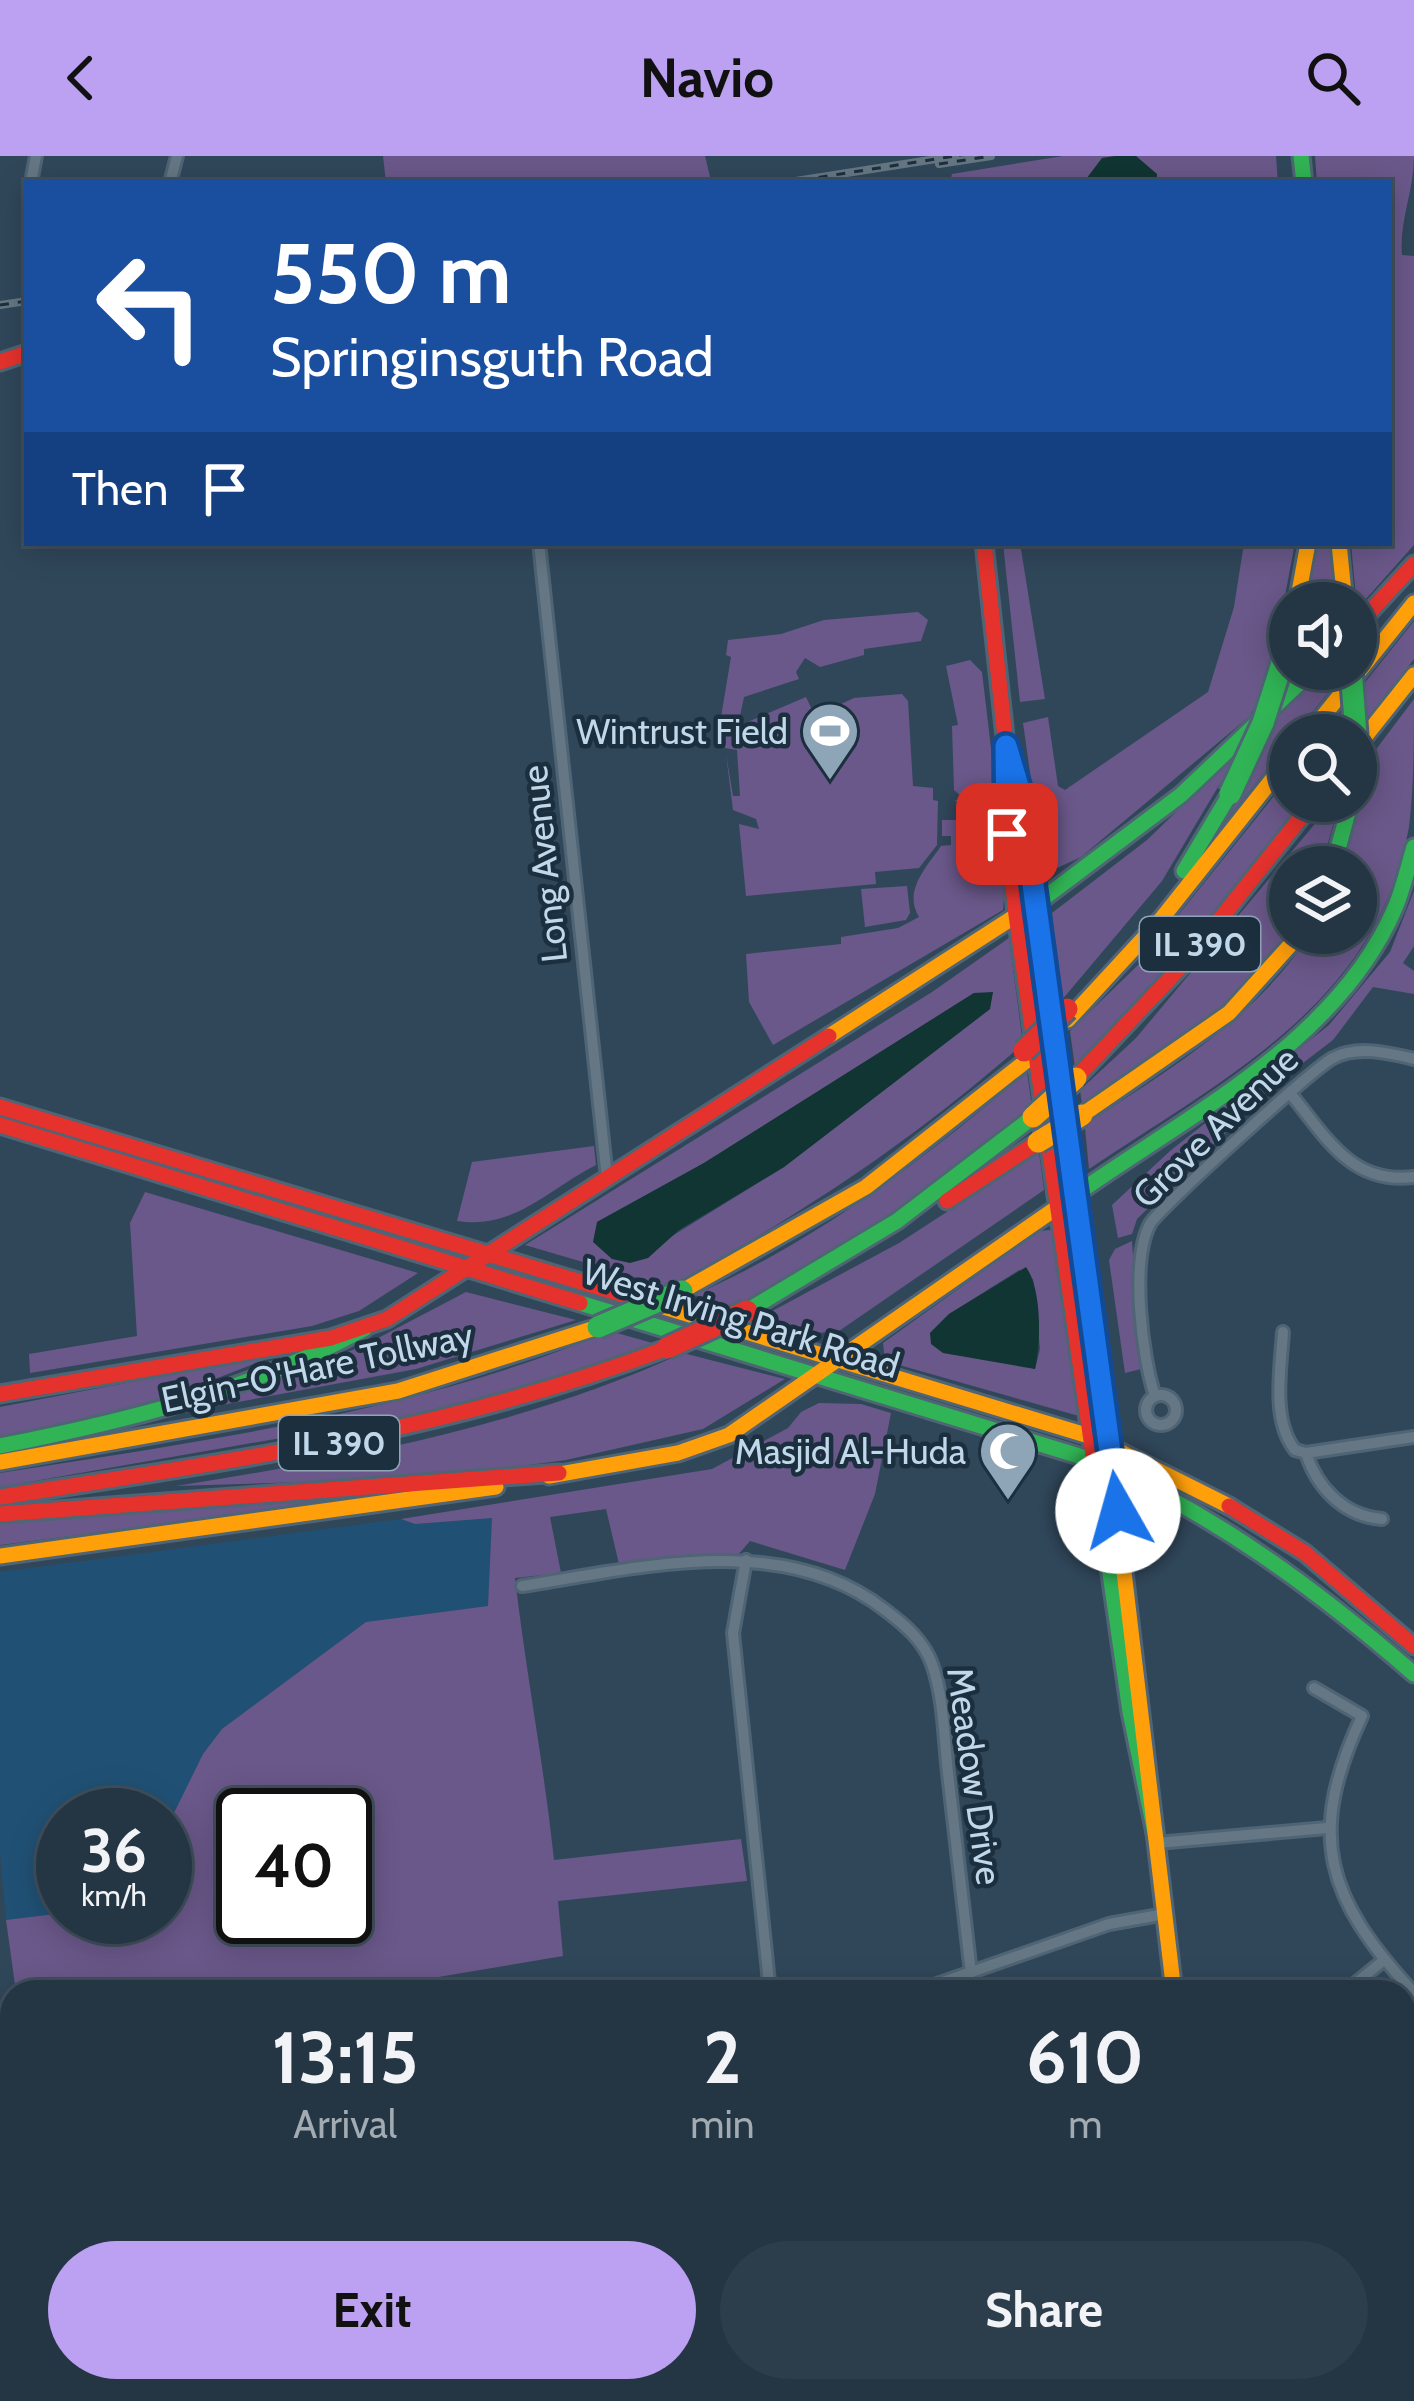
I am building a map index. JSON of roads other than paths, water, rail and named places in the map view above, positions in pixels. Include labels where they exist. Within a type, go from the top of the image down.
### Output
[{"type":"main road","points":[[984,546],[1006,746],[1021,796],[1026,909],[1070,1198],[1144,1795],[1157,1843],[1173,1980]]},
{"type":"main road","points":[[1302,582],[1308,546]]},
{"type":"main road","points":[[1340,546],[1343,582]]},
{"type":"main road","points":[[1377,605],[1414,565]]},
{"type":"main road","points":[[1325,714],[1414,603]]},
{"type":"main road","points":[[1377,722],[1414,675]]},
{"type":"main road","points":[[1068,1015],[1168,891],[1229,794],[1273,690]]},
{"type":"main road","points":[[0,1446],[138,1418],[336,1346],[422,1300],[1070,883],[1291,690]]},
{"type":"main road","name":"Elgin-O'Hare Tollway","points":[[0,1462],[398,1391],[598,1327],[682,1291],[824,1214],[985,1097],[1162,918],[1269,783]]},
{"type":"main road","name":"Elgin-O'Hare Tollway","points":[[0,1497],[433,1425],[558,1391],[746,1311],[841,1258],[950,1183],[1033,1117],[1162,989],[1297,822]]},
{"type":"main road","points":[[0,1556],[410,1500],[701,1446],[757,1419],[1288,1046],[1344,994],[1391,919],[1414,847]]},
{"type":"main road","points":[[841,1258],[874,1246],[1223,1021],[1250,997],[1284,954]]},
{"type":"main road","name":"West Irving Park Road","points":[[0,1107],[841,1357],[1100,1440],[1211,1495],[1305,1553],[1410,1656]]},
{"type":"main road","name":"West Irving Park Road","points":[[0,1125],[1102,1464],[1291,1573],[1410,1656]]},
{"type":"main road","points":[[0,1394],[364,1329]]},
{"type":"main road","points":[[0,1514],[157,1497],[439,1485],[559,1473]]},
{"type":"street","name":"Long Avenue","points":[[539,546],[608,1178]]},
{"type":"street","name":"Grove Avenue","points":[[1155,1396],[1148,1375],[1139,1263],[1150,1223],[1335,1056],[1378,1051],[1414,1058]]},
{"type":"street","points":[[1291,1093],[1348,1166],[1388,1180],[1414,1177]]},
{"type":"street","points":[[1283,1332],[1283,1424],[1288,1441],[1306,1453],[1327,1492],[1346,1508],[1382,1520]]},
{"type":"street","points":[[1306,1453],[1414,1437]]},
{"type":"street","points":[[746,1560],[733,1633],[769,1980]]},
{"type":"street","name":"Meadow Drive","points":[[523,1586],[650,1566],[746,1560],[815,1575],[872,1599],[912,1630],[932,1663],[971,1973]]},
{"type":"street","points":[[1314,1688],[1362,1716],[1335,1774],[1327,1828],[1351,1916],[1402,1980]]},
{"type":"street","points":[[1157,1843],[1327,1828]]},
{"type":"street","points":[[950,1980],[1109,1924],[1166,1914]]},
{"type":"street","points":[[1359,1980],[1384,1960]]},
{"type":"railway","points":[[802,180],[955,156]]},
{"type":"railway","points":[[939,164],[991,156]]},
{"type":"railway","points":[[0,305],[24,301]]},
{"type":"place","name":"Wintrust Field","points":[[830,782]]},
{"type":"place","name":"Masjid Al-Huda","points":[[1008,1502]]}]
